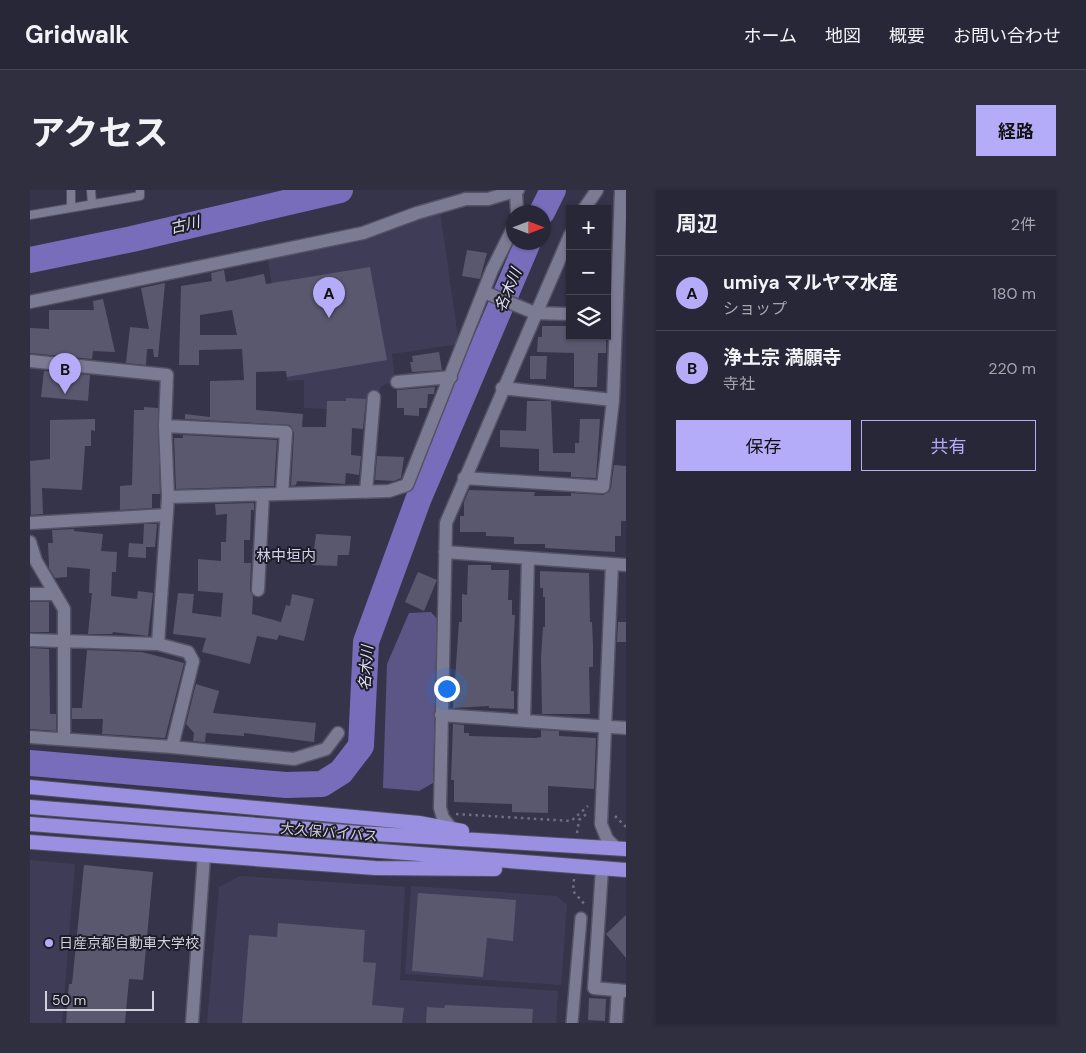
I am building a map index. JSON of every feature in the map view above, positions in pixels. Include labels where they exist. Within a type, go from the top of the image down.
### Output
[{"type":"highway","points":[[30,788],[419,823],[498,841]]},
{"type":"highway","name":"大久保バイパス","points":[[30,807],[358,833],[621,849]]},
{"type":"highway","name":"大久保バイパス","points":[[30,824],[523,864],[626,870]]},
{"type":"highway","points":[[30,842],[375,868],[490,870],[523,864]]},
{"type":"street","points":[[587,205],[597,190]]},
{"type":"street","points":[[464,478],[603,487],[613,400],[621,190]]},
{"type":"street","points":[[30,302],[363,234],[417,213],[466,199],[488,198],[517,191],[517,205]]},
{"type":"street","points":[[168,497],[389,491],[407,485],[492,270],[506,243]]},
{"type":"street","points":[[452,830],[443,818],[440,808],[446,523],[502,388],[566,244]]},
{"type":"street","points":[[484,292],[535,312],[566,314]]},
{"type":"street","points":[[30,360],[167,374],[165,426],[168,497],[158,644]]},
{"type":"street","points":[[397,382],[451,377]]},
{"type":"street","points":[[502,388],[613,400]]},
{"type":"street","points":[[366,492],[374,397]]},
{"type":"street","points":[[165,426],[286,432],[282,494]]},
{"type":"street","points":[[258,590],[263,494]]},
{"type":"street","points":[[30,523],[167,515]]},
{"type":"street","points":[[30,542],[36,561],[64,608],[64,739]]},
{"type":"street","points":[[445,552],[626,565]]},
{"type":"street","points":[[524,720],[528,558]]},
{"type":"street","points":[[612,564],[602,802],[603,830],[607,839],[621,849]]},
{"type":"street","points":[[30,594],[55,594]]},
{"type":"street","points":[[30,640],[158,644],[188,652],[193,661],[172,747]]},
{"type":"street","points":[[442,715],[626,728]]},
{"type":"street","points":[[30,737],[172,747],[294,759],[326,749],[338,733]]},
{"type":"street","points":[[192,1023],[204,856]]},
{"type":"street","points":[[602,869],[594,988],[622,991],[616,1023]]},
{"type":"street","points":[[572,1023],[586,914]]},
{"type":"lane","points":[[71,190],[71,208]]},
{"type":"lane","points":[[91,190],[92,204]]},
{"type":"lane","points":[[30,215],[140,196],[140,190]]},
{"type":"path","points":[[440,808],[448,809],[457,814],[571,821],[594,800],[602,802]]},
{"type":"path","points":[[574,878],[573,891],[586,914]]},
{"type":"shaded area","points":[[440,211],[459,344],[392,354],[395,379],[381,387],[374,411],[304,408],[304,380],[287,381],[268,260],[364,240]]},
{"type":"shaded area","points":[[431,612],[437,619],[433,783],[419,791],[383,788],[387,664],[409,613]]},
{"type":"shaded area","name":"日産京都自動車大学校","points":[[30,860],[75,864],[62,1023],[30,1023]]},
{"type":"shaded area","points":[[240,876],[405,887],[400,980],[558,991],[556,1023],[207,1023],[219,887]]},
{"type":"shaded area","points":[[411,886],[557,896],[567,905],[561,985],[405,974]]},
{"type":"building","points":[[467,250],[487,253],[480,279],[462,276]]},
{"type":"building","points":[[370,267],[387,360],[287,377],[286,371],[256,372],[256,410],[303,414],[302,427],[326,427],[327,401],[346,401],[346,398],[366,399],[363,429],[352,428],[351,455],[361,456],[359,475],[346,473],[345,484],[297,481],[296,485],[291,486],[294,433],[290,425],[185,419],[185,414],[210,417],[210,381],[244,380],[242,349],[199,350],[199,365],[179,365],[181,286],[212,281],[211,273],[224,270],[226,282],[264,274],[266,284]],"holes":[[[232,310],[237,335],[200,335],[200,315]]]},
{"type":"building","points":[[165,283],[158,357],[154,357],[153,349],[147,349],[146,365],[126,363],[130,327],[149,329],[141,288]]},
{"type":"building","points":[[103,299],[115,352],[93,351],[92,359],[30,353],[30,328],[49,329],[49,310],[94,310],[93,301]]},
{"type":"building","points":[[542,326],[566,326],[566,340],[606,340],[606,353],[598,353],[597,387],[574,387],[574,353],[537,352],[538,337],[542,337]]},
{"type":"building","points":[[439,352],[442,370],[412,372],[410,362],[413,362],[412,356]]},
{"type":"building","points":[[530,356],[547,356],[546,379],[530,379]]},
{"type":"building","points":[[44,371],[90,375],[88,401],[41,397]]},
{"type":"building","points":[[435,387],[434,394],[428,394],[427,408],[419,408],[419,416],[404,415],[404,408],[397,408],[397,390]]},
{"type":"building","points":[[527,401],[551,401],[553,453],[575,453],[575,443],[579,443],[580,419],[600,419],[596,478],[571,477],[571,472],[539,471],[539,449],[500,447],[500,430],[526,431]]},
{"type":"building","points":[[144,407],[158,408],[160,494],[152,494],[152,508],[120,510],[120,486],[132,485],[134,410],[144,410]]},
{"type":"building","points":[[95,419],[95,431],[91,430],[91,446],[85,446],[82,490],[42,488],[43,514],[31,515],[30,461],[50,459],[50,420]]},
{"type":"building","points":[[183,435],[277,440],[274,486],[176,489],[174,438],[183,438]]},
{"type":"building","points":[[377,456],[404,457],[401,478],[394,481],[375,480]]},
{"type":"building","points":[[614,465],[626,466],[626,521],[621,521],[621,536],[615,536],[615,552],[545,548],[545,544],[514,544],[514,537],[486,536],[486,532],[460,532],[460,516],[464,516],[464,502],[469,490],[535,492],[534,496],[571,496],[571,493],[603,495],[609,492],[611,488]]},
{"type":"building","points":[[254,503],[254,510],[251,510],[250,540],[244,540],[244,563],[251,563],[250,590],[253,597],[252,614],[281,622],[286,605],[290,606],[292,594],[314,599],[304,641],[279,635],[277,640],[257,636],[250,664],[202,652],[206,638],[173,634],[178,593],[194,594],[192,613],[221,617],[223,593],[198,591],[198,559],[221,561],[221,542],[226,542],[227,514],[216,515],[215,504]]},
{"type":"building","points":[[144,524],[157,524],[155,547],[146,547],[146,558],[128,557],[129,543],[143,544]]},
{"type":"building","points":[[74,529],[74,531],[103,534],[101,551],[117,552],[116,572],[112,572],[111,596],[137,599],[138,591],[153,593],[148,636],[113,632],[112,634],[88,634],[92,593],[89,593],[90,569],[67,567],[67,577],[55,578],[49,568],[48,543],[53,543],[52,530]]},
{"type":"building","points":[[316,534],[351,536],[349,555],[338,555],[337,566],[312,565]]},
{"type":"building","points":[[468,565],[491,565],[491,570],[509,570],[508,600],[512,600],[512,615],[515,615],[511,691],[514,691],[514,709],[489,708],[489,706],[453,708],[459,622],[462,622],[462,594],[467,595]]},
{"type":"building","points":[[540,571],[589,573],[590,622],[592,622],[593,646],[593,667],[589,667],[590,714],[542,714],[541,657],[543,627],[545,627],[545,597],[543,597],[543,588],[540,588]]},
{"type":"building","points":[[418,572],[437,580],[424,611],[405,602]]},
{"type":"building","points":[[30,602],[49,602],[49,632],[30,632]]},
{"type":"building","points":[[618,622],[626,622],[626,642],[617,642]]},
{"type":"building","points":[[30,648],[49,649],[50,714],[56,714],[56,731],[30,729]]},
{"type":"building","points":[[87,650],[142,652],[184,663],[165,738],[102,734],[103,719],[72,719],[72,708],[82,708]]},
{"type":"building","points":[[196,684],[219,691],[213,713],[316,723],[314,742],[244,733],[244,736],[206,733],[205,742],[193,741],[194,733],[186,724]]},
{"type":"building","points":[[453,724],[464,725],[464,733],[469,733],[469,736],[536,738],[541,737],[541,730],[559,731],[559,736],[596,738],[594,789],[548,786],[548,813],[512,812],[512,804],[454,802],[454,780],[451,780]]},
{"type":"building","points":[[84,865],[153,872],[143,980],[129,979],[125,1023],[66,1023],[69,984],[72,984]]},
{"type":"building","points":[[418,893],[516,900],[513,941],[487,938],[483,977],[412,971]]},
{"type":"building","points":[[626,915],[626,958],[606,934]]},
{"type":"building","points":[[278,923],[365,930],[363,962],[376,963],[372,1005],[404,1008],[402,1023],[242,1023],[249,935],[277,937]]},
{"type":"building","points":[[589,998],[606,999],[605,1021],[588,1020]]},
{"type":"building","points":[[445,1005],[533,1009],[532,1023],[426,1023],[427,1007],[444,1008]]},
{"type":"waterway","name":"古川","points":[[30,260],[132,239],[340,190]]},
{"type":"waterway","name":"名木川","points":[[546,205],[553,190]]},
{"type":"waterway","name":"名木川","points":[[30,763],[286,785],[322,784],[341,772],[361,746],[366,642],[418,500],[525,250]]},
{"type":"place","name":"umiya マルヤマ水産","points":[[329,318]]},
{"type":"place","name":"浄土宗 満願寺","points":[[65,394]]},
{"type":"place","name":"日産京都自動車大学校","points":[[49,943]]},
{"type":"district","name":"林中垣内","points":[[286,556]]}]
